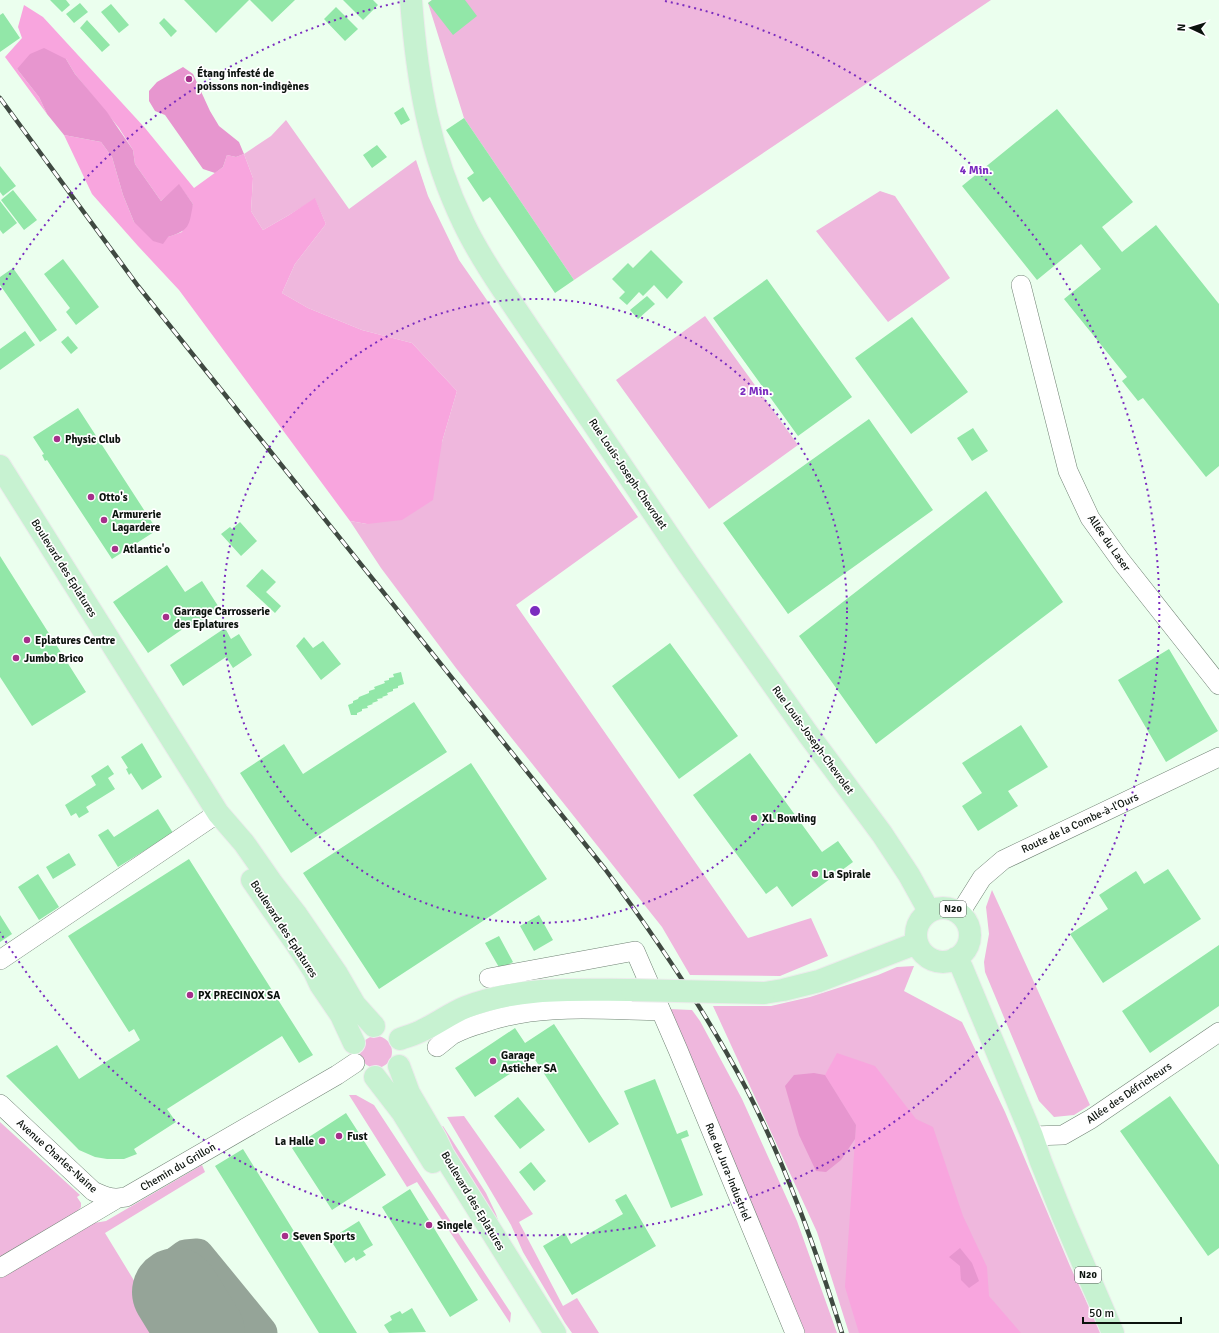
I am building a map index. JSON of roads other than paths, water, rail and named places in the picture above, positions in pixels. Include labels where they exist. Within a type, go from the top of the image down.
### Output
[{"type":"main road","name":"Rue Louis-Joseph-Chevrolet","points":[[413,2],[417,63],[431,136],[451,196],[478,251],[693,570],[808,734],[882,834],[909,875],[930,911]]},
{"type":"main road","name":"Boulevard des Eplatures","points":[[0,466],[218,813],[244,843],[296,914],[337,974],[355,1005],[374,1026]]},
{"type":"main road","name":"Boulevard des Eplatures","points":[[218,813],[227,839],[238,859],[295,942],[314,971],[320,984],[341,1015],[354,1053]]},
{"type":"main road","name":"N20","points":[[917,943],[917,925],[924,914],[942,907],[960,913],[965,919],[970,933],[967,948],[956,958],[975,998],[1032,1136],[1063,1217],[1113,1333]]},
{"type":"main road","points":[[400,1039],[423,1031],[456,1012],[474,1004],[516,993],[553,989],[764,993],[819,981],[917,943],[920,950],[933,960],[949,962],[956,958]]},
{"type":"main road","points":[[374,1026],[384,1026],[394,1031],[400,1039],[404,1050],[403,1056],[399,1066],[391,1074],[376,1077],[370,1076],[362,1071],[354,1053],[356,1038],[364,1030],[374,1026]]},
{"type":"main road","name":"Boulevard des Eplatures","points":[[399,1066],[409,1093],[443,1154],[555,1333]]},
{"type":"main road","name":"Boulevard des Eplatures","points":[[376,1077],[402,1112],[540,1333]]},
{"type":"street","name":"Allée du Laser","points":[[1021,285],[1068,471],[1090,518],[1121,561],[1219,685]]},
{"type":"street","name":"Route de la Combe-à-l'Ours","points":[[960,913],[982,878],[1003,860],[1219,757]]},
{"type":"street","points":[[0,960],[218,813]]},
{"type":"street","name":"Rue du Jura-Industriel","points":[[489,978],[636,951],[795,1333]]},
{"type":"street","points":[[437,1047],[452,1036],[470,1027],[493,1019],[535,1011],[566,1009],[662,1011]]},
{"type":"street","name":"Allée des Défricheurs","points":[[1032,1136],[1058,1136],[1071,1131],[1219,1032]]},
{"type":"street","name":"Chemin du Grillon","points":[[0,1268],[118,1198],[126,1197],[337,1075],[354,1053]]},
{"type":"street","name":"Avenue Charles-Naine","points":[[0,1104],[93,1191],[112,1199],[118,1198]]},
{"type":"railway","points":[[0,98],[138,286],[605,869],[662,949],[715,1032],[762,1119],[800,1210],[842,1333]]},
{"type":"place","name":"Étang infesté de poissons non-indigènes","points":[[189,79]]},
{"type":"place","name":"Physic Club","points":[[57,439]]},
{"type":"place","name":"Otto's","points":[[91,497]]},
{"type":"place","name":"Armurerie Lagardere","points":[[104,520]]},
{"type":"place","name":"Atlantic'o","points":[[115,549]]},
{"type":"place","name":"Garrage Carrosserie des Eplatures","points":[[166,617]]},
{"type":"place","name":"Eplatures Centre","points":[[27,640]]},
{"type":"place","name":"Jumbo Brico","points":[[16,658]]},
{"type":"place","name":"XL Bowling","points":[[754,818]]},
{"type":"place","name":"La Spirale","points":[[815,874]]},
{"type":"place","name":"PX PRECINOX SA","points":[[190,995]]},
{"type":"place","name":"Garage Asticher SA","points":[[493,1061]]},
{"type":"place","name":"Fust","points":[[339,1136]]},
{"type":"place","name":"La Halle","points":[[322,1141]]},
{"type":"place","name":"Singele","points":[[429,1225]]},
{"type":"place","name":"Seven Sports","points":[[285,1236]]}]
